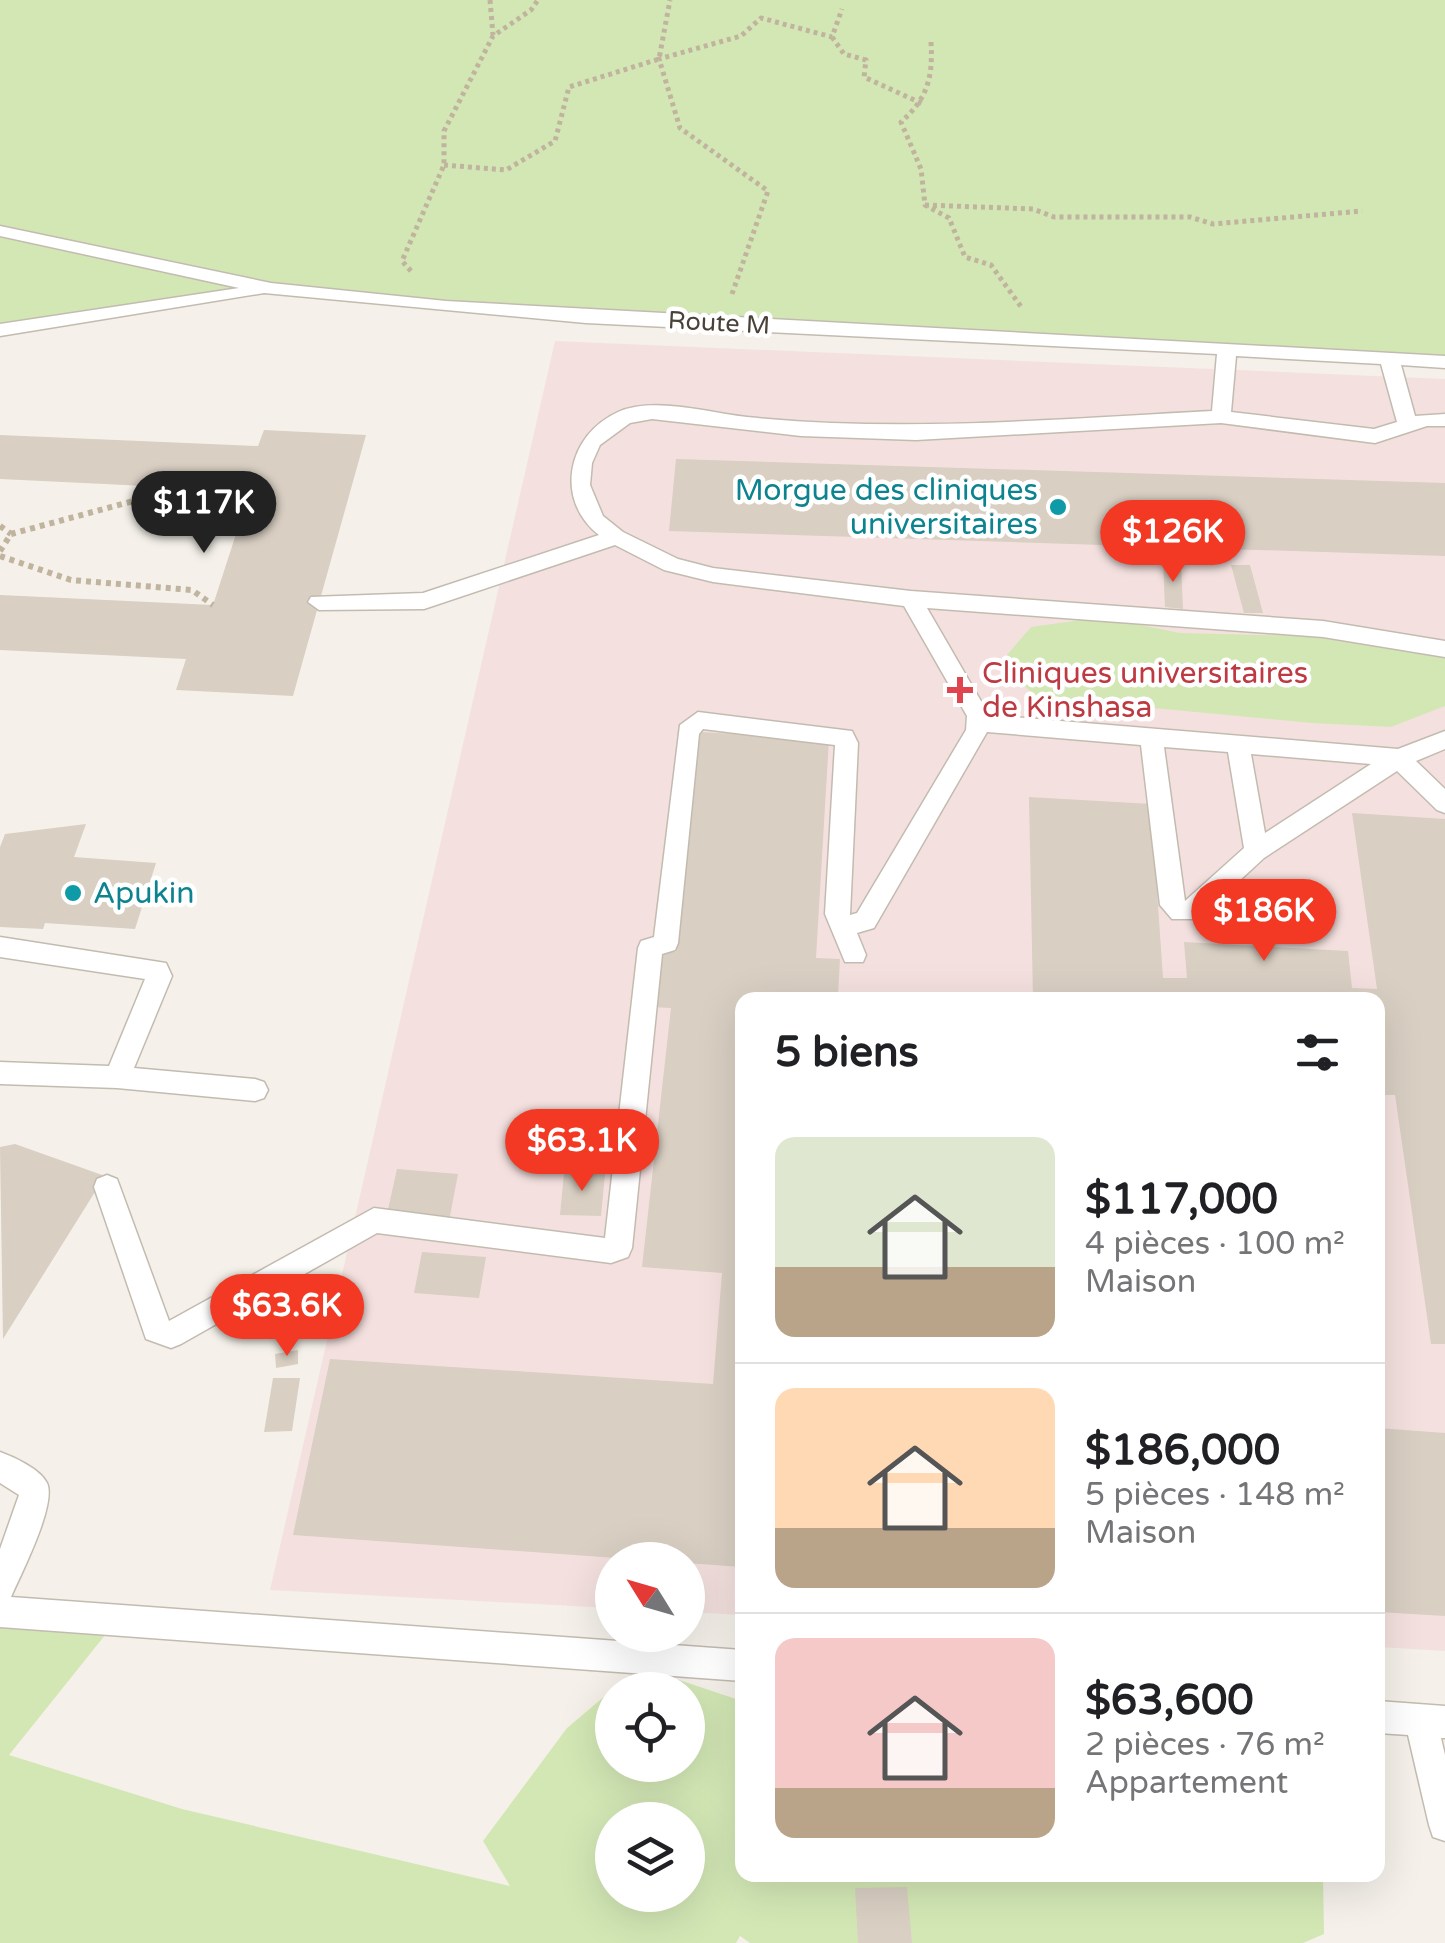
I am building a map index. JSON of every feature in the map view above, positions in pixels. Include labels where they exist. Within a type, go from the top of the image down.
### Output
[{"type":"lane","name":"Route M","points":[[0,230],[271,289],[446,306],[1445,362]]},
{"type":"lane","points":[[0,330],[271,289]]},
{"type":"lane","points":[[1221,418],[1228,348]]},
{"type":"lane","points":[[1388,359],[1408,426]]},
{"type":"lane","points":[[1445,420],[1426,419],[1375,436],[1221,418],[916,433],[790,428],[652,414],[624,417],[591,441],[582,463],[580,485],[594,520],[616,538],[672,565],[712,575],[911,598],[1323,629],[1445,649]]},
{"type":"lane","points":[[320,602],[424,601],[616,538]]},
{"type":"lane","points":[[911,598],[979,724]]},
{"type":"lane","points":[[107,1187],[156,1330],[162,1334],[171,1334],[374,1220],[611,1251],[618,1248],[650,948],[666,943],[688,730],[698,720],[844,738],[837,914],[854,955]]},
{"type":"lane","points":[[979,724],[1399,758],[1445,804]]},
{"type":"lane","points":[[845,926],[865,921],[979,724]]},
{"type":"lane","points":[[1152,740],[1172,905],[1181,912],[1189,912],[1256,852],[1399,758],[1445,740]]},
{"type":"lane","points":[[1238,745],[1256,852]]},
{"type":"lane","points":[[0,947],[157,970],[159,976],[118,1077]]},
{"type":"lane","points":[[0,1073],[118,1077],[255,1090]]},
{"type":"lane","points":[[0,1466],[34,1488],[33,1504],[0,1586]]},
{"type":"lane","points":[[0,1612],[735,1665]]},
{"type":"lane","points":[[1385,1718],[1433,1721],[1445,1824]]},
{"type":"path","points":[[490,0],[493,36]]},
{"type":"path","points":[[446,306],[402,261],[444,165],[444,131],[493,36],[531,10],[538,0]]},
{"type":"path","points":[[670,0],[659,59],[680,128],[768,191],[721,323]]},
{"type":"path","points":[[832,37],[842,9]]},
{"type":"path","points":[[444,165],[506,170],[555,141],[569,87],[741,36],[761,18],[832,37],[844,54],[866,60],[864,77],[893,86],[923,104]]},
{"type":"path","points":[[925,205],[922,169],[901,122],[923,104],[933,76],[931,42]]},
{"type":"path","points":[[925,205],[1033,209],[1054,217],[1190,217],[1213,224],[1362,211]]},
{"type":"path","points":[[925,205],[948,218],[965,257],[991,265],[1043,338]]},
{"type":"path","points":[[180,488],[11,534],[0,554],[71,580],[192,590],[213,605]]},
{"type":"path","points":[[0,526],[11,534]]},
{"type":"shaded area","name":"Cliniques universitaires de Kinshasa","points":[[555,341],[1445,379],[1445,1651],[1385,1647],[1385,992],[735,992],[735,1615],[705,1613],[705,1542],[595,1542],[595,1607],[270,1590]]},
{"type":"green space","points":[[0,0],[1445,0],[1445,362],[721,323],[271,289],[0,333]]},
{"type":"green space","points":[[1102,617],[1180,633],[1308,636],[1445,658],[1445,706],[1391,727],[1312,723],[1037,697],[999,664],[1031,627]]},
{"type":"green space","points":[[0,1610],[118,1619],[9,1755],[182,1809],[510,1886],[483,1841],[567,1728],[595,1704],[595,1782],[705,1782],[705,1689],[735,1699],[735,1882],[1323,1882],[1324,1934],[1303,1943],[750,1943],[740,1936],[736,1943],[0,1943]]},
{"type":"building","points":[[264,430],[366,435],[293,696],[176,690],[186,659],[0,650],[0,595],[213,605],[250,491],[0,479],[0,435],[258,446]]},
{"type":"building","name":"Morgue des cliniques universitaires","points":[[676,459],[1445,483],[1445,556],[669,531]]},
{"type":"building","points":[[1163,561],[1181,562],[1183,609],[1165,607]]},
{"type":"building","points":[[1231,565],[1250,565],[1263,613],[1244,613]]},
{"type":"building","points":[[700,732],[829,739],[816,958],[840,959],[838,992],[735,992],[735,1567],[705,1564],[705,1542],[595,1542],[595,1557],[293,1535],[330,1359],[713,1384],[722,1273],[642,1267],[671,1008],[652,1007],[659,952],[676,952]]},
{"type":"building","points":[[1029,797],[1151,804],[1163,978],[1187,978],[1184,942],[1348,951],[1352,988],[1377,989],[1352,813],[1445,819],[1445,1344],[1431,1344],[1395,1095],[1385,1095],[1385,992],[1033,992]]},
{"type":"building","name":"Apukin","points":[[86,824],[74,857],[156,863],[135,929],[45,923],[43,929],[0,927],[0,847],[5,834]]},
{"type":"building","points":[[15,1144],[105,1176],[3,1339],[0,1147]]},
{"type":"building","points":[[397,1169],[458,1174],[446,1237],[383,1232]]},
{"type":"building","points":[[564,1173],[605,1174],[601,1216],[560,1215]]},
{"type":"building","points":[[422,1252],[486,1257],[479,1298],[414,1293]]},
{"type":"building","points":[[298,1350],[298,1364],[276,1368],[275,1354]]},
{"type":"building","points":[[273,1378],[300,1378],[292,1431],[264,1432]]},
{"type":"building","points":[[1385,1429],[1445,1433],[1445,1616],[1385,1612]]},
{"type":"building","points":[[907,1887],[912,1943],[858,1943],[855,1888]]},
{"type":"place","name":"Morgue des cliniques universitaires","points":[[1058,507]]},
{"type":"place","name":"Cliniques universitaires de Kinshasa","points":[[960,690]]},
{"type":"place","name":"Apukin","points":[[73,893]]}]
